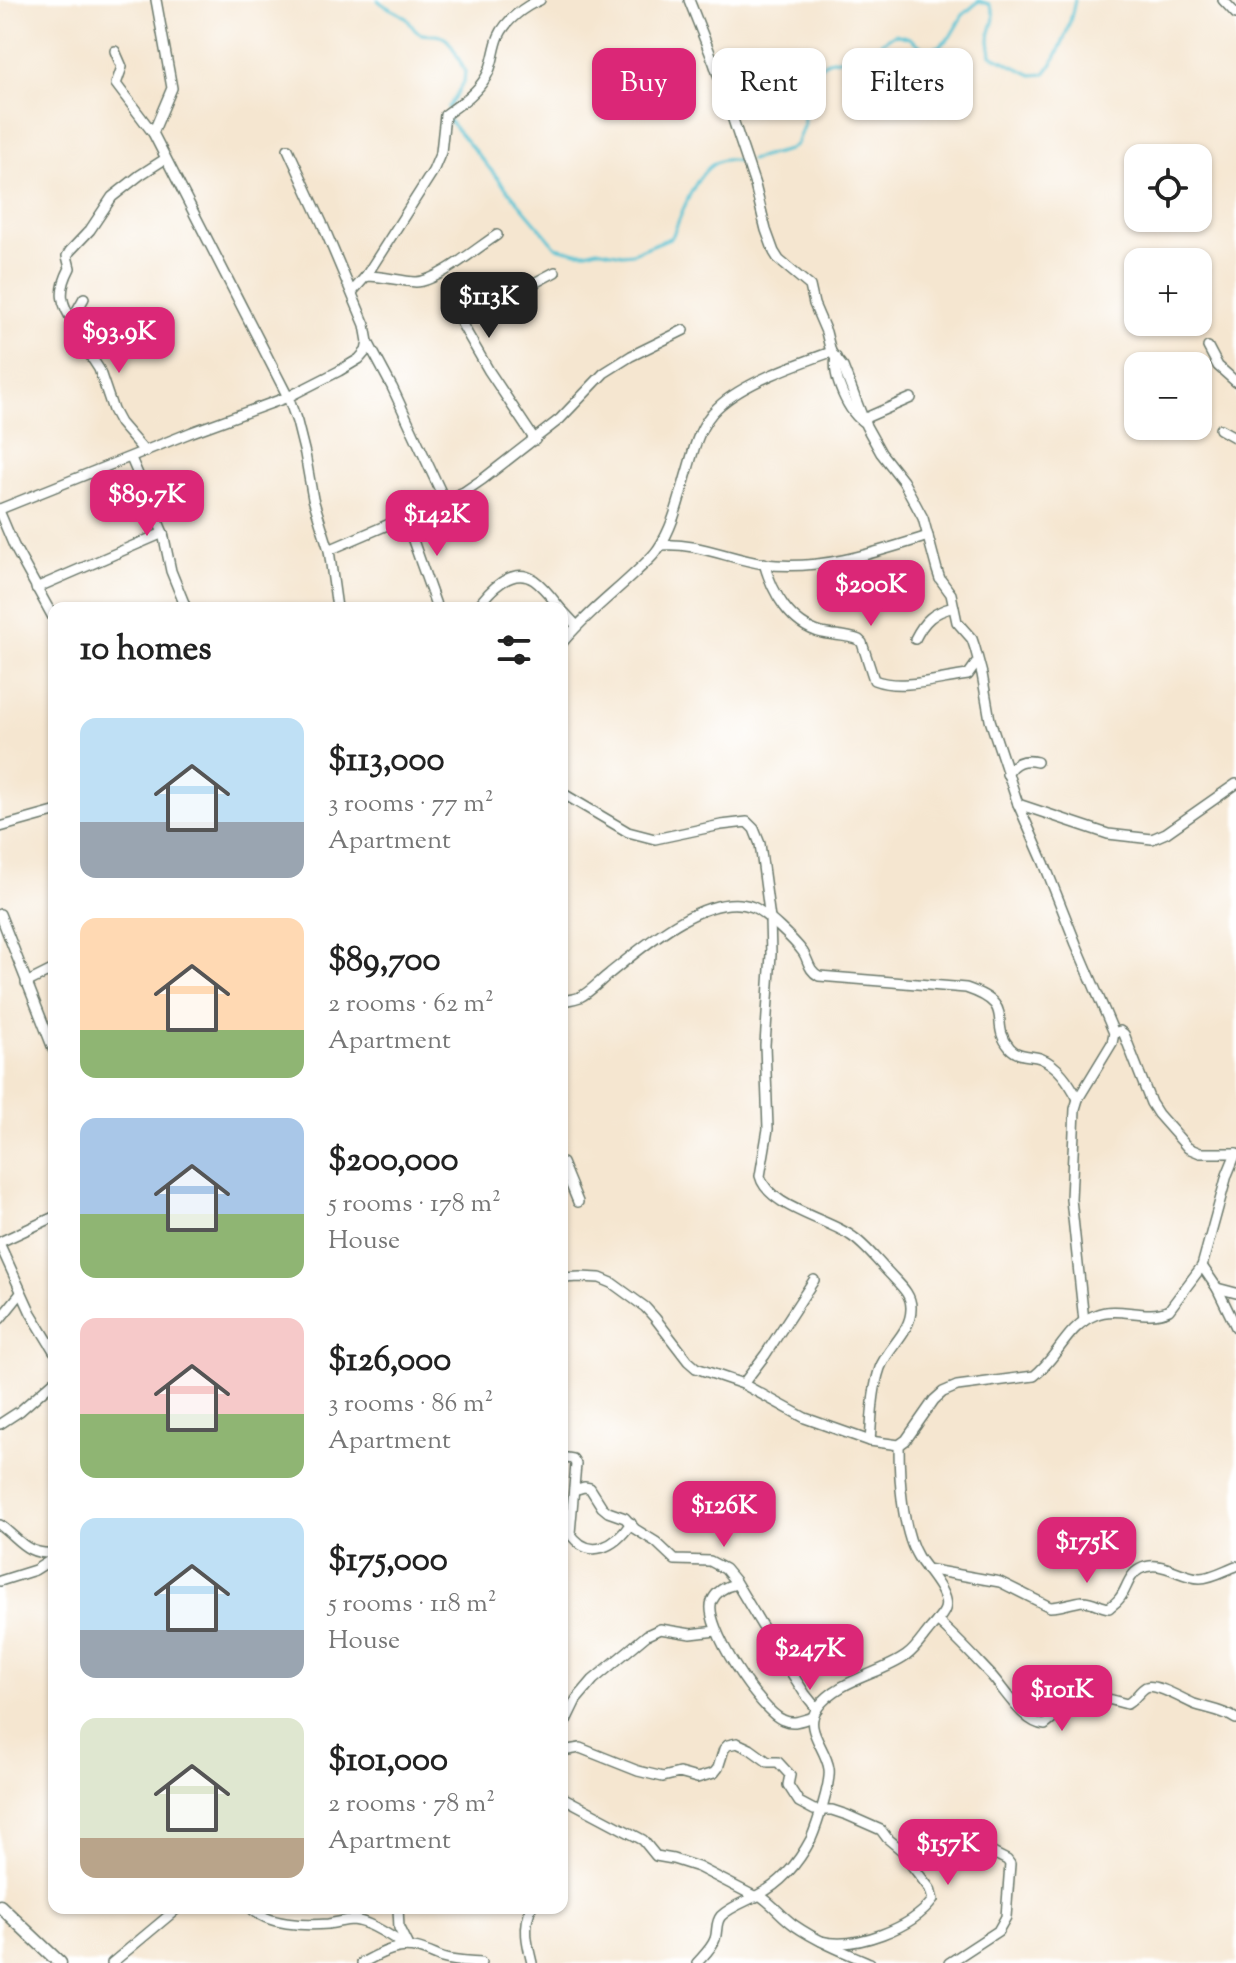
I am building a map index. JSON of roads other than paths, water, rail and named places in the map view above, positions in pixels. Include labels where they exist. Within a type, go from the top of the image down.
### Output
[{"type":"street","points":[[153,133],[172,88],[156,0]]},
{"type":"street","points":[[689,0],[714,63],[774,252],[810,286],[847,403],[856,417],[864,421],[923,518],[940,579],[951,594],[957,622],[972,639],[990,720],[1018,804],[1114,1033],[1112,1043],[1075,1109],[1071,1199],[1084,1321]]},
{"type":"street","points":[[1223,0],[1236,14]]},
{"type":"street","points":[[352,292],[366,276],[433,171],[441,152],[445,115],[475,93],[493,64],[500,35],[517,13],[536,1]]},
{"type":"street","points":[[115,51],[122,67],[116,84],[153,133],[288,397],[329,550],[333,602]]},
{"type":"street","points":[[288,149],[352,292],[368,342],[445,501]]},
{"type":"street","points":[[145,452],[113,410],[99,369],[65,308],[62,283],[70,268],[68,253],[90,230],[115,194],[165,159]]},
{"type":"street","points":[[366,276],[425,281],[449,269],[497,235]]},
{"type":"street","points":[[535,440],[459,319],[462,314],[508,297],[555,272]]},
{"type":"street","points":[[75,325],[75,314],[84,298]]},
{"type":"street","points":[[329,550],[445,501],[483,479],[560,419],[604,373],[684,330]]},
{"type":"street","points":[[48,609],[14,546],[0,511],[288,397],[359,359],[366,351],[368,342]]},
{"type":"street","points":[[1208,347],[1218,366],[1236,382]]},
{"type":"street","points":[[568,635],[661,545],[694,447],[717,408],[779,371],[833,354]]},
{"type":"street","points":[[864,421],[911,398]]},
{"type":"street","points":[[1220,429],[1236,438]]},
{"type":"street","points":[[131,458],[163,533],[171,571],[184,602]]},
{"type":"street","points":[[405,518],[435,602]]},
{"type":"street","points":[[36,588],[163,533]]},
{"type":"street","points":[[661,545],[684,546],[764,563],[794,565],[855,558],[928,536]]},
{"type":"street","points":[[764,563],[778,599],[807,626],[862,643],[874,680],[895,685],[968,675],[978,661]]},
{"type":"street","points":[[482,602],[495,587],[519,575],[534,580],[554,602]]},
{"type":"street","points":[[915,639],[934,613],[954,607]]},
{"type":"street","points":[[568,616],[576,625]]},
{"type":"street","points":[[1007,774],[1020,761],[1037,762]]},
{"type":"street","points":[[1018,804],[1108,834],[1152,839],[1166,833],[1236,784]]},
{"type":"street","points":[[568,797],[628,832],[655,839],[747,822],[754,829],[760,844],[770,919],[771,954],[765,1045],[768,1129],[760,1176],[762,1183],[767,1190],[798,1211],[848,1233],[858,1241],[900,1284],[911,1303],[908,1325],[880,1369],[870,1441]]},
{"type":"street","points":[[0,827],[48,814]]},
{"type":"street","points":[[568,1000],[580,997],[658,935],[705,910],[741,903],[757,909],[770,919],[802,951],[809,968],[819,976],[966,988],[995,1003],[1008,1046],[1015,1053],[1040,1058],[1050,1064],[1067,1079],[1078,1099]]},
{"type":"street","points":[[0,914],[48,1036]]},
{"type":"street","points":[[26,983],[48,972]]},
{"type":"street","points":[[568,1278],[600,1278],[612,1283],[645,1307],[696,1368],[743,1384],[805,1418],[870,1441],[899,1445],[943,1392],[957,1386],[1034,1376],[1084,1321],[1113,1311],[1144,1314],[1165,1312],[1202,1266],[1236,1153],[1200,1153],[1188,1148],[1151,1103],[1124,1034],[1120,1031],[1114,1033]]},
{"type":"street","points":[[568,1178],[578,1202]]},
{"type":"street","points":[[48,1220],[0,1244],[21,1293],[48,1340]]},
{"type":"street","points":[[1202,1266],[1236,1327]]},
{"type":"street","points":[[743,1384],[814,1280]]},
{"type":"street","points":[[1217,1288],[1236,1293]]},
{"type":"street","points":[[0,1319],[21,1293]]},
{"type":"street","points":[[0,1424],[48,1386]]},
{"type":"street","points":[[697,1963],[716,1937],[717,1923],[723,1914],[775,1886],[793,1868],[811,1838],[826,1791],[829,1769],[812,1727],[815,1713],[839,1688],[910,1654],[945,1609],[946,1597],[925,1569],[912,1543],[901,1494],[899,1445]]},
{"type":"street","points":[[568,1458],[576,1464],[570,1533],[581,1545],[596,1549],[612,1545],[631,1523]]},
{"type":"street","points":[[574,1490],[590,1488],[602,1507],[625,1518],[675,1560],[710,1561],[725,1569],[815,1713]]},
{"type":"street","points":[[0,1525],[31,1550],[48,1555]]},
{"type":"street","points":[[0,1581],[35,1570],[48,1560]]},
{"type":"street","points":[[925,1569],[1000,1582],[1050,1607],[1085,1601],[1109,1608],[1120,1599],[1131,1575],[1138,1569],[1163,1566],[1195,1578],[1206,1578],[1236,1566]]},
{"type":"street","points":[[736,1584],[720,1590],[712,1601],[711,1609],[716,1631],[731,1660],[778,1718],[795,1723],[815,1713]]},
{"type":"street","points":[[937,1621],[1037,1725],[1045,1725],[1080,1697],[1093,1695],[1127,1704],[1146,1687],[1154,1686],[1197,1705],[1228,1713],[1236,1719]]},
{"type":"street","points":[[568,1717],[576,1700],[593,1680],[647,1635],[660,1629],[691,1634],[716,1631]]},
{"type":"street","points":[[568,1750],[580,1748],[638,1771],[663,1777],[679,1773],[697,1778],[714,1773],[724,1749],[737,1743],[768,1762],[778,1762],[783,1766],[790,1775],[788,1785],[799,1802],[820,1811],[832,1810],[881,1830],[905,1853],[933,1900],[927,1908],[890,1931],[852,1943],[821,1941]]},
{"type":"street","points":[[568,1800],[643,1840],[656,1856],[698,1867],[769,1901],[791,1923],[821,1941],[870,1963]]},
{"type":"street","points":[[949,1963],[998,1931],[1006,1917],[1010,1864],[963,1838]]},
{"type":"street","points":[[0,1906],[60,1963]]},
{"type":"street","points":[[112,1963],[171,1914]]},
{"type":"street","points":[[256,1914],[274,1922],[325,1924],[353,1920],[371,1926],[409,1947]]},
{"type":"street","points":[[398,1914],[399,1928],[409,1947]]},
{"type":"street","points":[[529,1914],[525,1930],[532,1963]]},
{"type":"street","points":[[362,1963],[381,1953],[409,1947],[459,1962],[481,1963]]},
{"type":"waterway","points":[[378,0],[405,17],[419,33],[441,36],[451,45],[465,71],[464,82],[448,108]]},
{"type":"waterway","points":[[750,160],[788,150],[796,144],[804,124],[803,94],[816,70],[828,61],[864,54],[895,34],[929,49],[939,46],[950,37],[963,15],[979,1],[989,4],[994,15],[989,34],[991,55],[1032,75],[1045,74],[1064,38],[1075,0]]},
{"type":"waterway","points":[[447,118],[556,247],[577,252],[597,249],[633,253],[672,237],[691,192],[705,171],[723,160],[742,161]]}]
